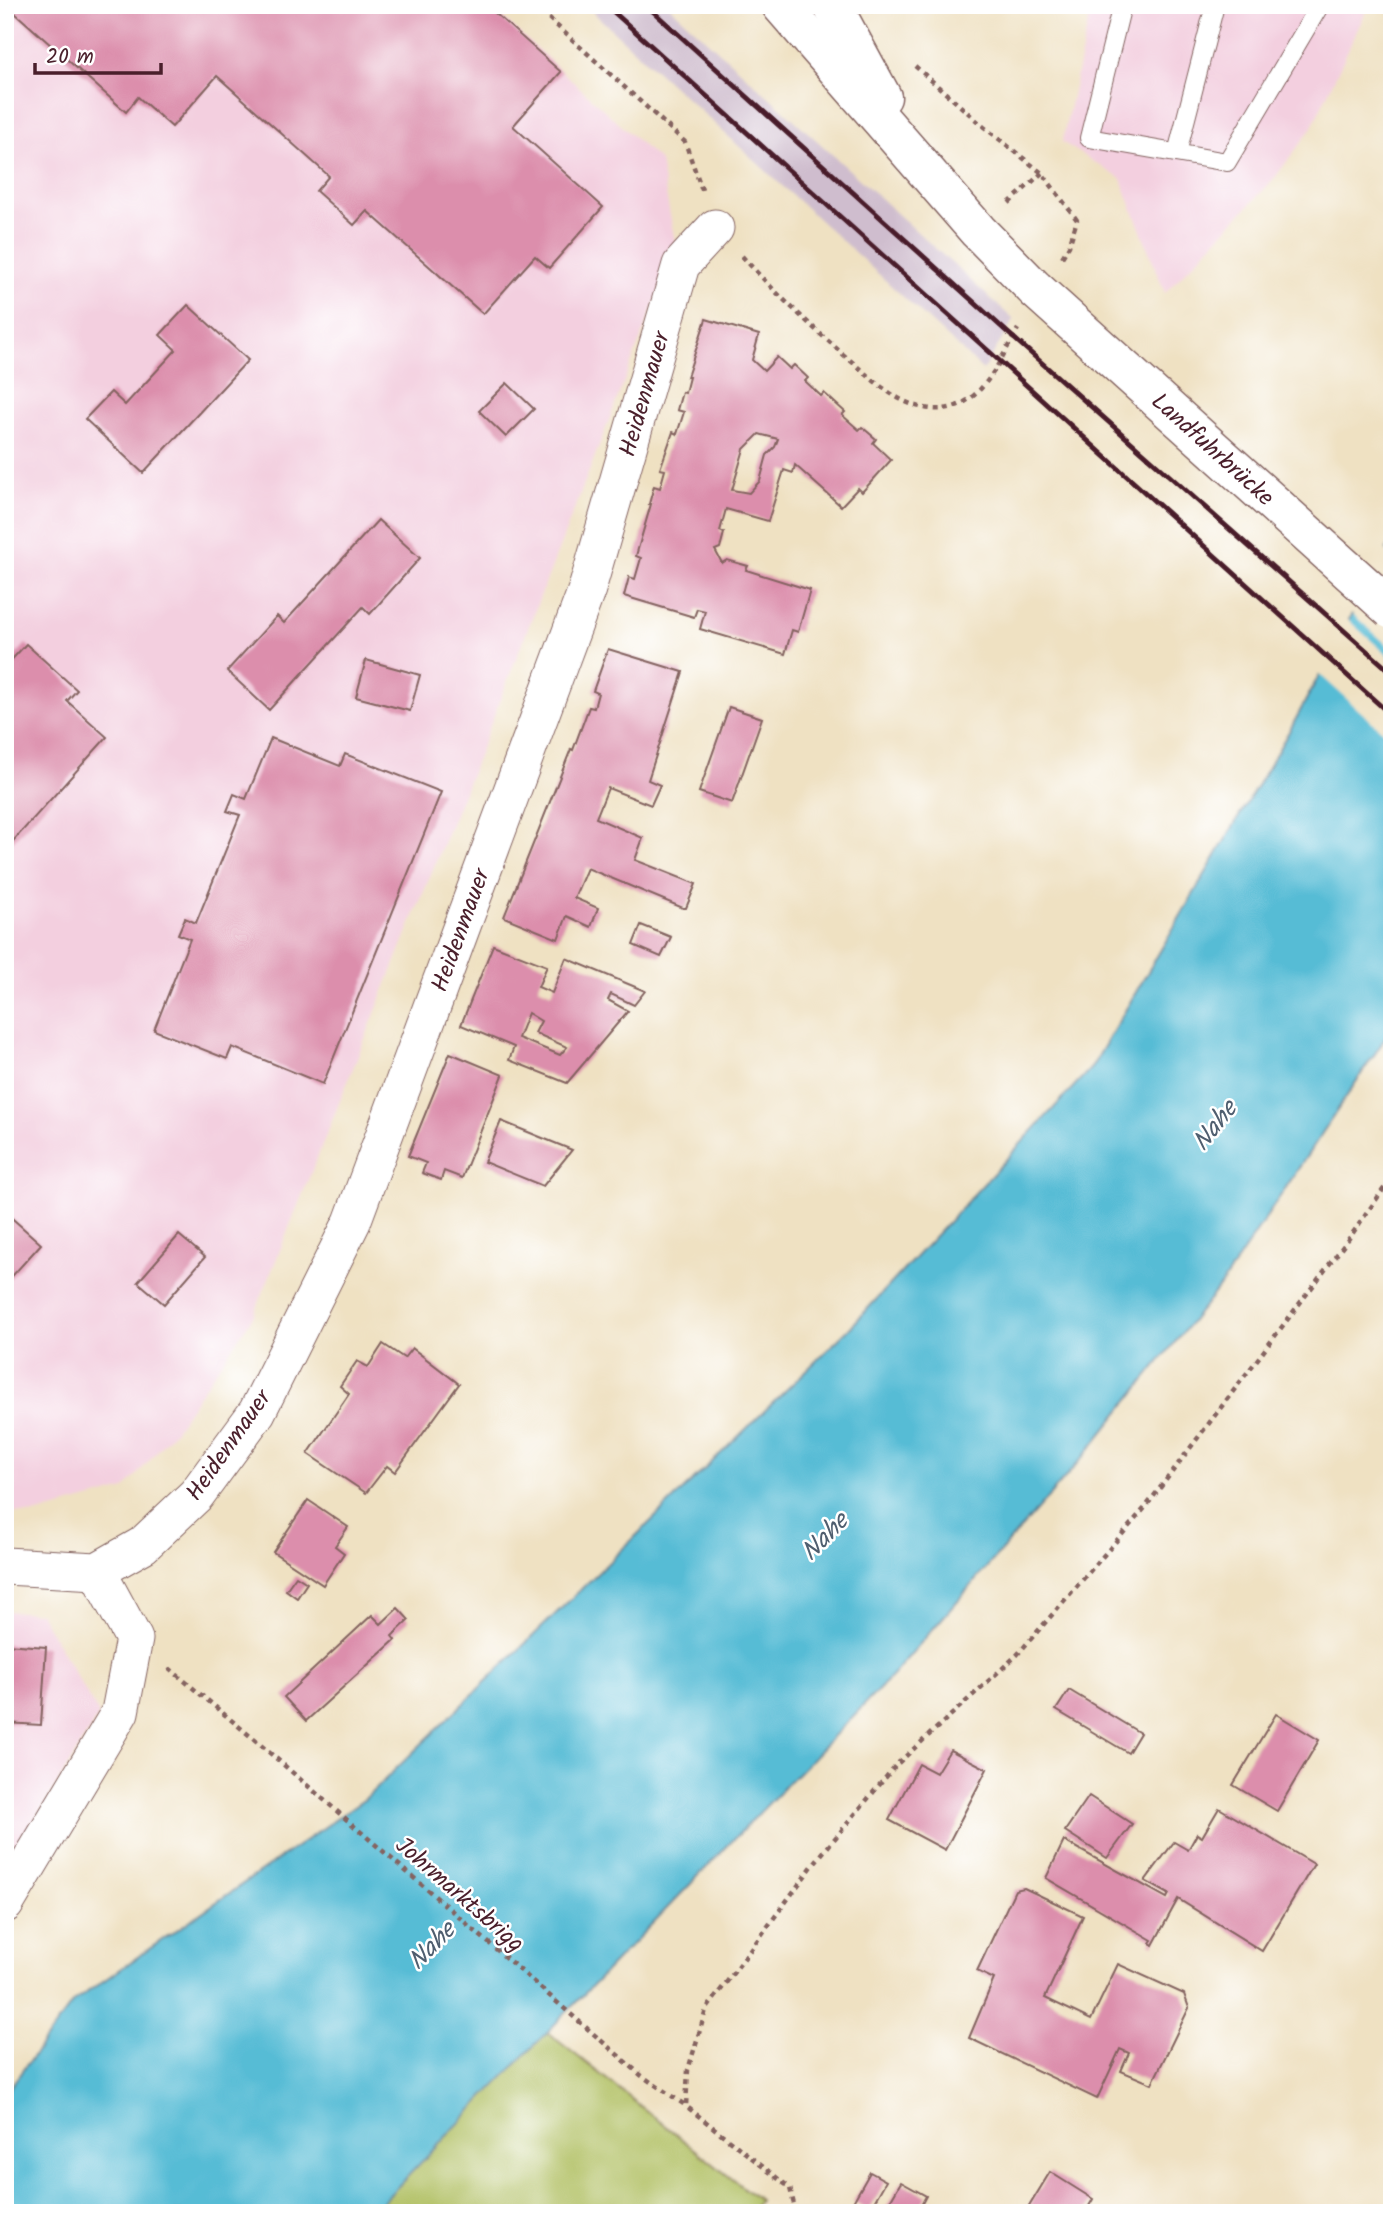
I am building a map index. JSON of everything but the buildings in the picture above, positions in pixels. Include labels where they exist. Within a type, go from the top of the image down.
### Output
[{"type":"street","points":[[781,5],[928,174]]},
{"type":"street","points":[[832,5],[889,110],[928,174]]},
{"type":"street","name":"Landfuhrbrücke","points":[[928,174],[1037,294],[1392,610]]},
{"type":"street","name":"Heidenmauer","points":[[97,1572],[143,1545],[196,1496],[257,1412],[352,1222],[587,589],[681,265],[715,228]]},
{"type":"street","points":[[5,1566],[97,1572],[134,1639],[120,1712],[5,1905]]},
{"type":"lane","points":[[1122,5],[1089,138],[1227,162],[1320,5]]},
{"type":"lane","points":[[1177,153],[1215,5]]},
{"type":"path","points":[[534,5],[685,142],[715,228],[777,295],[871,378],[898,398],[923,408],[941,410],[958,405],[981,390],[1037,294],[1069,246],[1077,220],[1042,173],[912,64]]},
{"type":"path","points":[[686,2106],[688,2070],[706,2010],[816,1861],[896,1765],[1017,1655],[1144,1509],[1350,1237],[1392,1177]]},
{"type":"path","name":"Johrmarktsbrigg","points":[[134,1639],[255,1740],[642,2076],[686,2106],[790,2188],[796,2213]]},
{"type":"shaded area","points":[[5,5],[489,5],[660,161],[676,248],[475,764],[254,1315],[175,1430],[125,1489],[34,1514],[5,1512]]},
{"type":"shaded area","points":[[585,5],[668,5],[1014,320],[983,370]]},
{"type":"shaded area","points":[[1092,5],[1369,5],[1311,129],[1274,179],[1165,293],[1121,179],[1062,142]]},
{"type":"shaded area","points":[[5,1611],[40,1613],[99,1715],[5,1869]]},
{"type":"green space","points":[[547,2032],[760,2201],[750,2213],[372,2213]]},
{"type":"water","name":"Nahe","points":[[1392,539],[1392,1028],[1221,1285],[1084,1456],[891,1677],[372,2213],[5,2213],[5,2094],[73,2002],[365,1799],[848,1330],[1092,1067],[1291,728]]},
{"type":"pier","points":[[1383,547],[1392,555],[1392,649],[1349,611]]},
{"type":"pier","points":[[1346,618],[1392,659],[1392,740],[1317,672]]},
{"type":"railway","points":[[606,5],[1392,716]]},
{"type":"railway","points":[[646,5],[1007,332],[1392,673]]}]
